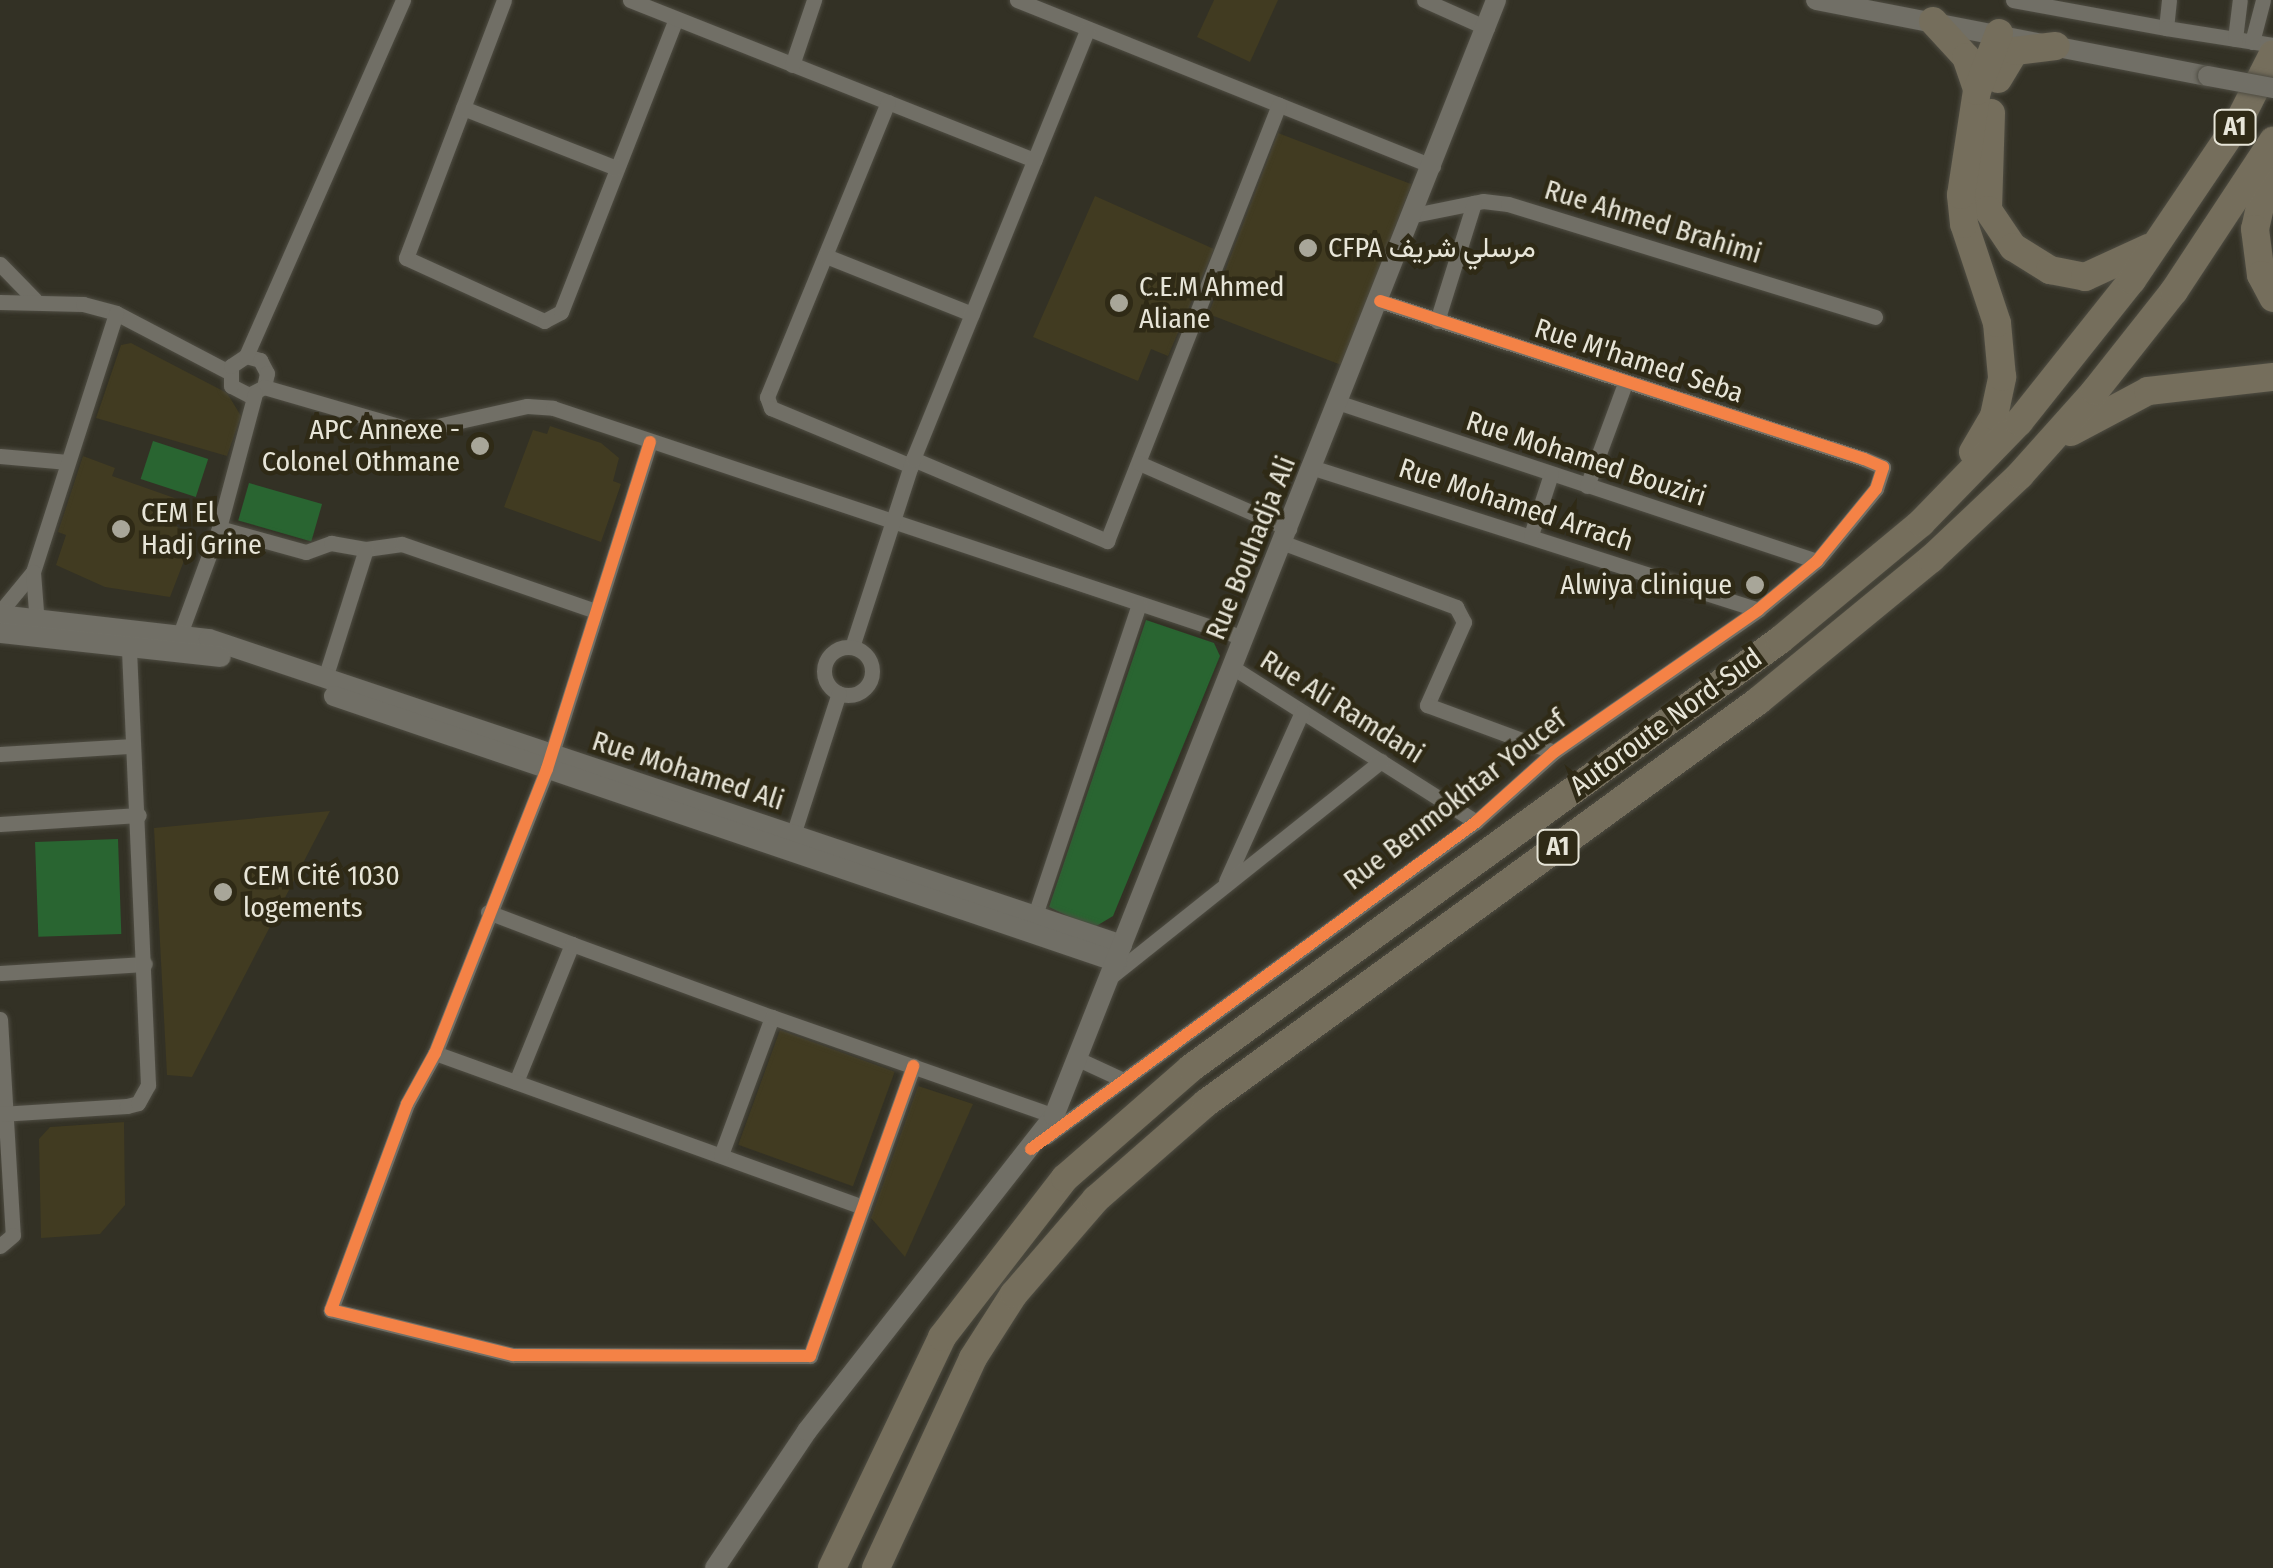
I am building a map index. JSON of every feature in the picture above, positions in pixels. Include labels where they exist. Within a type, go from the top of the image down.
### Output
[{"type":"highway","points":[[1933,21],[1988,85]]},
{"type":"highway","points":[[1921,523],[1982,440],[2002,376],[1997,322],[1964,224],[1963,167],[1999,33]]},
{"type":"highway","name":"Autoroute Nord-Sud","points":[[832,1568],[887,1440],[942,1337],[1065,1178],[1190,1068],[1780,640],[1921,523],[2066,365],[2192,196],[2253,45]]},
{"type":"highway","points":[[2056,46],[2015,51],[1988,85],[1988,210],[2030,261],[2071,276],[2106,272],[2152,245],[2192,196]]},
{"type":"highway","name":"Autoroute Nord-Sud","points":[[876,1568],[972,1358],[1014,1294],[1096,1200],[1206,1103],[1814,659],[2020,475],[2174,291],[2273,140]]},
{"type":"highway","points":[[2273,158],[2256,205],[2255,230],[2261,276],[2273,298]]},
{"type":"highway","points":[[2020,475],[2096,416],[2148,391],[2273,377]]},
{"type":"street","points":[[229,372],[246,356],[403,0]]},
{"type":"street","points":[[504,0],[406,258],[544,321],[561,312],[676,18]]},
{"type":"street","points":[[630,0],[1034,160]]},
{"type":"street","points":[[792,65],[814,0]]},
{"type":"street","points":[[1016,0],[1433,166]]},
{"type":"street","points":[[1424,0],[1486,28]]},
{"type":"street","name":"Rue Bouhadja Ali","points":[[715,1568],[807,1431],[1054,1116],[1080,1060],[1496,0]]},
{"type":"street","points":[[2013,0],[2253,45],[2273,45]]},
{"type":"street","points":[[2166,28],[2169,0]]},
{"type":"street","points":[[2240,0],[2253,45]]},
{"type":"street","points":[[2253,45],[2262,0]]},
{"type":"street","points":[[1828,1],[2273,88]]},
{"type":"street","points":[[852,647],[912,463],[1088,29]]},
{"type":"street","points":[[888,102],[767,402],[1107,541],[1279,105]]},
{"type":"street","points":[[462,108],[616,168]]},
{"type":"street","points":[[1437,321],[1474,203]]},
{"type":"street","name":"Rue Ahmed Brahimi","points":[[1414,215],[1474,203],[1508,204],[1875,316]]},
{"type":"street","points":[[826,256],[972,314]]},
{"type":"street","points":[[0,264],[35,300]]},
{"type":"street","points":[[0,302],[35,300],[116,313],[229,372],[236,390],[260,390],[398,430],[540,406],[1244,638]]},
{"type":"street","name":"Rue M'hamed Seba","points":[[1380,301],[1884,468]]},
{"type":"street","points":[[11,624],[33,572],[116,313]]},
{"type":"street","points":[[177,641],[219,528],[260,390],[265,366],[246,356]]},
{"type":"street","points":[[1588,486],[1625,383]]},
{"type":"street","name":"Rue Mohamed Bouziri","points":[[1340,403],[1817,562]]},
{"type":"street","points":[[650,442],[550,762],[435,1053],[407,1104],[331,1310],[513,1355],[802,1358],[817,1350],[913,1066]]},
{"type":"street","points":[[0,456],[68,462]]},
{"type":"street","points":[[1139,463],[1286,536],[1456,607],[1464,622],[1427,705],[1554,752]]},
{"type":"street","name":"Rue Mohamed Arrach","points":[[1314,468],[1758,610]]},
{"type":"street","name":"Rue Benmokhtar Youcef","points":[[1031,1148],[1119,1078],[1476,822],[1554,752],[1758,610],[1817,562],[1859,514],[1884,468]]},
{"type":"street","points":[[1531,535],[1551,474]]},
{"type":"street","points":[[219,528],[306,552],[331,543],[366,550],[402,544],[596,611]]},
{"type":"street","points":[[325,678],[366,550]]},
{"type":"street","points":[[11,624],[33,572]]},
{"type":"street","points":[[1034,918],[1139,605]]},
{"type":"street","points":[[11,624],[129,644],[177,641],[550,762],[1117,961],[1224,886],[1381,761]]},
{"type":"street","name":"Rue Mohamed Ali","points":[[11,624],[177,641],[325,678],[550,762],[793,835],[1034,918],[1117,961]]},
{"type":"street","points":[[3,1114],[138,1103],[148,1085],[138,816],[129,746],[129,644]]},
{"type":"street","points":[[852,647],[866,656],[870,679],[854,694],[839,693],[828,683],[825,663],[834,651],[852,647]]},
{"type":"street","name":"Rue Ali Ramdani","points":[[1232,667],[1476,822]]},
{"type":"street","points":[[793,835],[839,693]]},
{"type":"street","points":[[1224,886],[1302,712]]},
{"type":"street","points":[[0,754],[129,746]]},
{"type":"street","points":[[0,824],[138,816]]},
{"type":"street","points":[[488,912],[1054,1116]]},
{"type":"street","points":[[516,1082],[572,944]]},
{"type":"street","points":[[0,973],[145,964]]},
{"type":"street","points":[[720,1155],[772,1017]]},
{"type":"street","points":[[0,1019],[13,1235],[0,1246]]},
{"type":"street","points":[[435,1053],[863,1207]]},
{"type":"street","points":[[1080,1060],[1119,1078]]},
{"type":"shaded area","points":[[1214,0],[1278,0],[1250,62],[1197,37]]},
{"type":"shaded area","name":"CFPA مرسلي شريف","points":[[1278,133],[1412,184],[1342,365],[1208,314]]},
{"type":"shaded area","name":"C.E.M Ahmed Aliane","points":[[1095,196],[1214,249],[1168,356],[1151,349],[1138,381],[1033,337]]},
{"type":"shaded area","points":[[131,343],[227,393],[241,416],[227,456],[96,418],[121,345]]},
{"type":"shaded area","points":[[550,426],[601,443],[619,458],[613,481],[621,484],[601,542],[504,507],[533,430],[547,434]]},
{"type":"shaded area","name":"CEM El Hadj Grine","points":[[83,456],[115,468],[112,476],[180,500],[173,523],[192,540],[170,597],[105,587],[56,565],[66,535],[58,532]]},
{"type":"shaded area","name":"CEM Cité 1030 logements","points":[[330,811],[192,1077],[167,1075],[154,828]]},
{"type":"shaded area","points":[[780,1030],[895,1072],[853,1186],[738,1145]]},
{"type":"shaded area","points":[[918,1086],[973,1104],[905,1257],[871,1218]]},
{"type":"shaded area","points":[[124,1122],[125,1205],[100,1234],[41,1238],[39,1139],[50,1127]]},
{"type":"green space","points":[[153,441],[208,459],[196,497],[141,479]]},
{"type":"green space","points":[[249,483],[322,504],[311,541],[238,520]]},
{"type":"green space","points":[[1146,620],[1214,643],[1220,656],[1113,916],[1093,928],[1049,907]]},
{"type":"green space","points":[[118,839],[121,934],[38,937],[35,842]]},
{"type":"cycle path","points":[[1031,1149],[1476,822],[1554,752],[1758,610],[1817,561],[1876,489],[1883,467],[1864,459],[1380,301]]},
{"type":"cycle path","points":[[650,442],[547,769],[435,1053],[407,1104],[331,1310],[513,1355],[810,1356],[913,1066]]},
{"type":"place","name":"CFPA مرسلي شريف","points":[[1308,248]]},
{"type":"place","name":"C.E.M Ahmed Aliane","points":[[1119,303]]},
{"type":"place","name":"APC Annexe - Colonel Othmane","points":[[480,446]]},
{"type":"place","name":"CEM El Hadj Grine","points":[[121,529]]},
{"type":"place","name":"Alwiya clinique","points":[[1755,585]]},
{"type":"place","name":"CEM Cité 1030 logements","points":[[223,892]]}]
